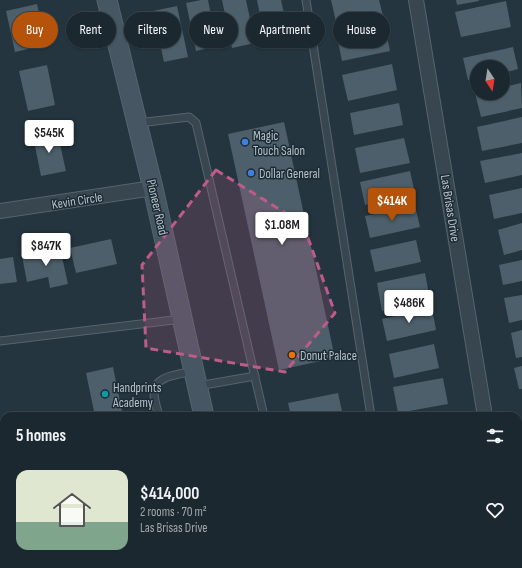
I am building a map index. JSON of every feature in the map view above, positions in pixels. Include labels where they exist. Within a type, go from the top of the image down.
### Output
[{"type":"main road","name":"Pioneer Road","points":[[107,0],[154,188],[203,412]]},
{"type":"street","name":"Las Brisas Drive","points":[[416,0],[484,412]]},
{"type":"street","name":"Kevin Circle","points":[[1,209],[154,188]]},
{"type":"lane","points":[[306,0],[370,412]]},
{"type":"lane","points":[[138,124],[189,117],[196,123],[263,412]]},
{"type":"lane","points":[[0,341],[183,319]]},
{"type":"lane","points":[[158,412],[154,396],[154,388],[157,384],[168,377],[196,379],[255,376]]},
{"type":"highlighted area","points":[[216,170],[303,224],[335,313],[285,372],[146,348],[142,265]]},
{"type":"building","points":[[208,0],[210,12],[189,12],[189,17],[186,3]]},
{"type":"building","points":[[222,0],[246,0],[249,12],[246,12],[246,45],[238,47],[238,12],[224,12]]},
{"type":"building","points":[[257,0],[281,0],[284,12],[259,12]]},
{"type":"building","points":[[331,0],[379,0],[382,12],[334,12]]},
{"type":"building","points":[[456,0],[479,0],[479,1],[457,5]]},
{"type":"building","points":[[506,1],[511,27],[461,37],[455,12]]},
{"type":"building","points":[[37,4],[39,12],[12,12],[12,38],[6,11]]},
{"type":"building","points":[[177,6],[178,12],[153,12]]},
{"type":"building","points":[[181,25],[188,57],[164,62],[161,48],[181,48]]},
{"type":"building","points":[[513,47],[518,69],[510,71],[510,60],[470,60],[470,80],[468,80],[463,58]]},
{"type":"building","points":[[14,48],[33,48],[15,52]]},
{"type":"building","points":[[195,48],[209,48],[196,51]]},
{"type":"building","points":[[339,48],[389,48],[390,51],[342,61]]},
{"type":"building","points":[[392,64],[397,90],[348,101],[342,75]]},
{"type":"building","points":[[47,65],[55,105],[28,111],[19,71]]},
{"type":"building","points":[[521,83],[522,108],[481,117],[477,100],[510,100],[510,85]]},
{"type":"building","points":[[399,103],[403,125],[354,135],[350,113]]},
{"type":"building","points":[[522,117],[522,143],[482,151],[477,127]]},
{"type":"building","points":[[284,122],[335,358],[279,370],[228,134]]},
{"type":"building","points":[[57,131],[66,171],[41,176],[33,136]]},
{"type":"building","points":[[404,138],[410,163],[360,173],[355,148]]},
{"type":"building","points":[[522,153],[522,175],[485,183],[480,161]]},
{"type":"building","points":[[410,171],[415,194],[365,205],[360,182]]},
{"type":"building","points":[[522,188],[522,213],[494,219],[489,195]]},
{"type":"building","points":[[415,206],[420,227],[370,238],[365,216]]},
{"type":"building","points":[[522,223],[522,250],[504,255],[498,230]]},
{"type":"building","points":[[111,239],[117,264],[76,273],[70,248]]},
{"type":"building","points":[[416,240],[421,262],[375,272],[370,250]]},
{"type":"building","points":[[60,248],[68,284],[50,288],[48,277],[27,282],[22,256]]},
{"type":"building","points":[[13,257],[17,282],[0,284],[0,259]]},
{"type":"building","points":[[522,260],[522,281],[503,285],[499,265]]},
{"type":"building","points":[[425,273],[430,300],[382,311],[377,283]]},
{"type":"building","points":[[522,295],[522,320],[509,323],[504,298]]},
{"type":"building","points":[[432,308],[436,330],[387,341],[382,319]]},
{"type":"building","points":[[522,330],[522,357],[516,358],[511,333]]},
{"type":"building","points":[[434,344],[439,368],[394,378],[389,354]]},
{"type":"building","points":[[522,366],[522,389],[519,389],[514,368]]},
{"type":"building","name":"Handprints Academy","points":[[113,367],[122,412],[94,412],[86,373]]},
{"type":"building","points":[[443,378],[448,404],[398,412],[393,387]]},
{"type":"building","points":[[338,393],[342,412],[290,412],[288,403]]},
{"type":"place","name":"Magic Touch Salon","points":[[245,142]]},
{"type":"place","name":"Dollar General","points":[[251,173]]},
{"type":"place","name":"Donut Palace","points":[[292,355]]},
{"type":"place","name":"Handprints Academy","points":[[105,394]]}]
